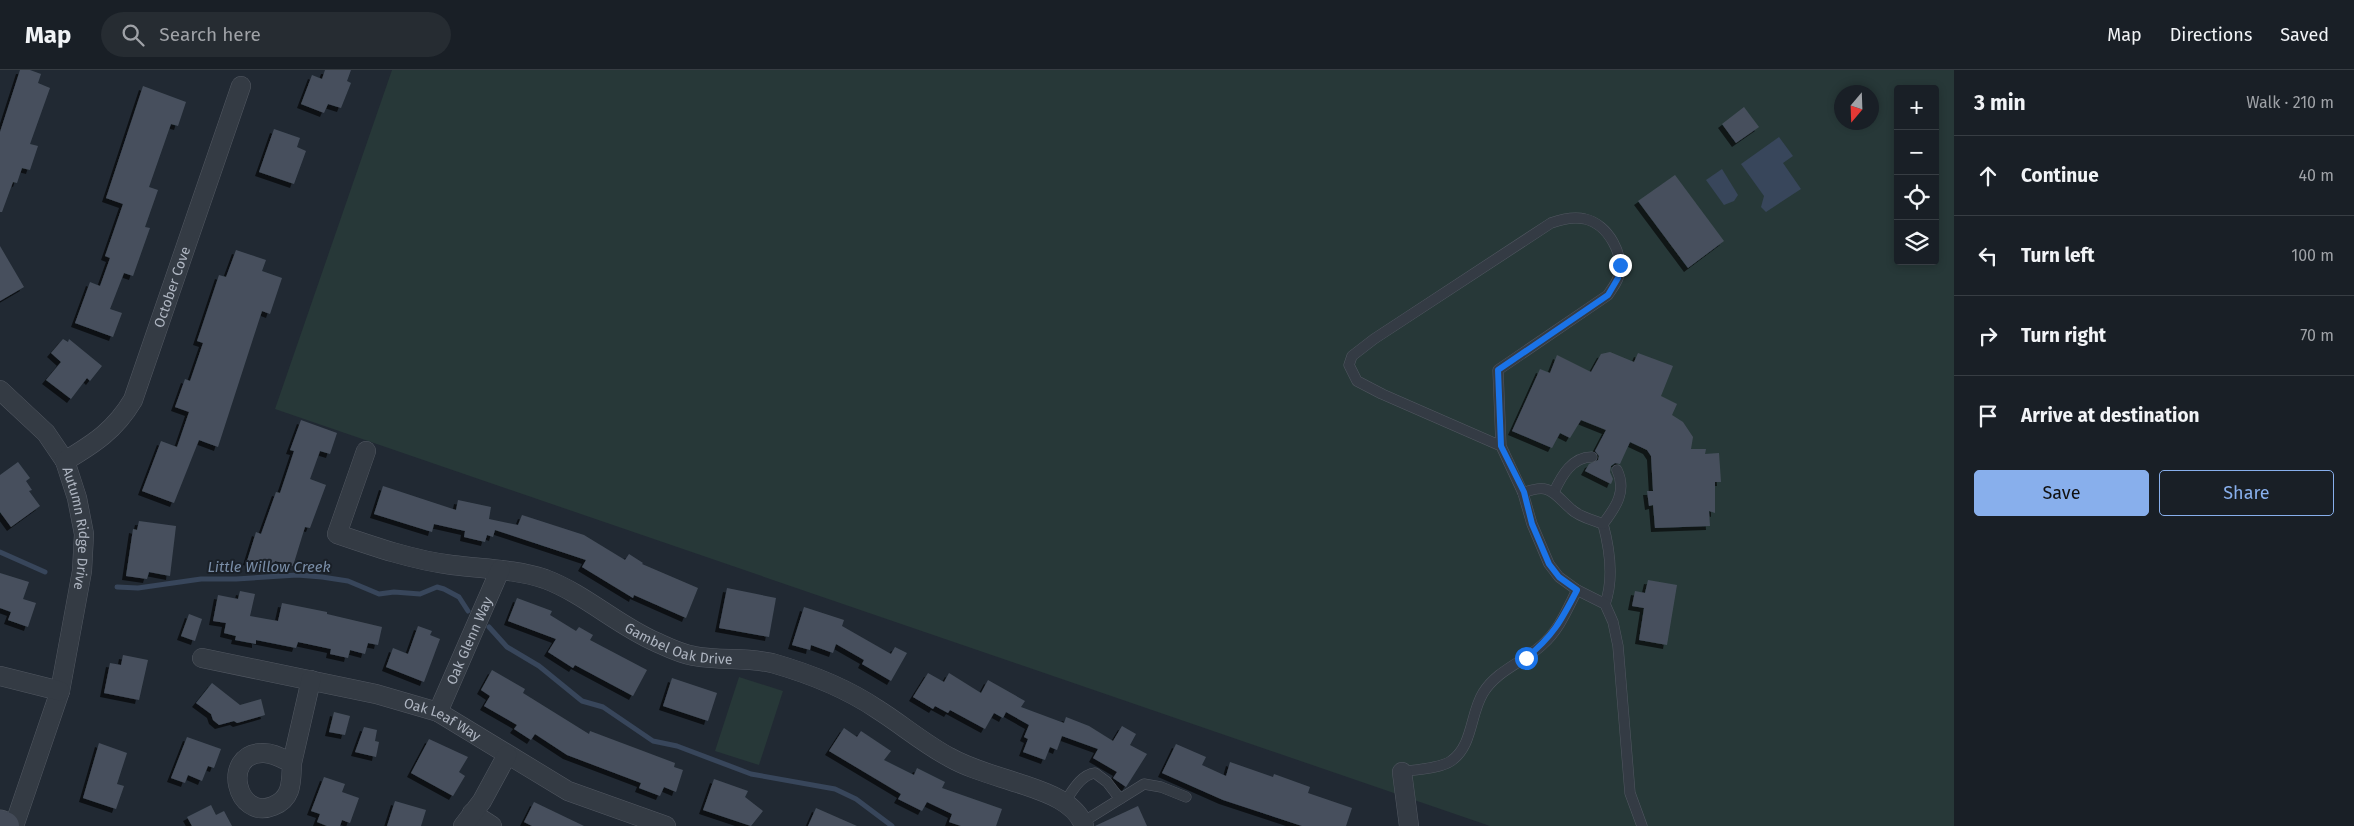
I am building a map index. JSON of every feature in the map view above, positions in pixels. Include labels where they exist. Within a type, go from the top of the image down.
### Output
[{"type":"main road","points":[[0,824],[5,826]]},
{"type":"street","name":"October Cove","points":[[66,461],[110,432],[134,400],[241,86]]},
{"type":"street","name":"Autumn Ridge Drive","points":[[0,390],[46,433],[66,461],[77,498],[84,534],[82,571],[60,692],[14,826]]},
{"type":"street","name":"Gambel Oak Drive","points":[[366,451],[337,534],[419,559],[537,577],[564,587],[654,642],[692,656],[744,659],[771,663],[815,678],[852,694],[876,708],[950,758],[969,767],[1044,792],[1075,811],[1084,824]]},
{"type":"street","name":"Oak Glenn Way","points":[[438,712],[500,570]]},
{"type":"street","name":"Oak Leaf Way","points":[[202,658],[376,694],[438,712],[568,791],[666,826]]},
{"type":"street","points":[[0,676],[60,692]]},
{"type":"street","points":[[292,763],[311,680]]},
{"type":"street","points":[[492,826],[468,819],[482,801],[507,755]]},
{"type":"street","points":[[1402,772],[1408,826]]},
{"type":"lane","points":[[1501,446],[1382,394],[1357,381],[1349,365],[1352,356],[1374,339],[1551,223],[1568,218],[1586,219],[1601,226],[1618,250],[1618,278],[1608,295],[1498,370],[1501,446],[1524,492],[1532,524],[1549,564],[1559,577],[1577,590],[1605,604],[1613,622],[1618,646],[1630,793],[1642,826]]},
{"type":"lane","points":[[1554,492],[1567,469],[1585,457],[1592,457]]},
{"type":"lane","points":[[1605,604],[1611,587],[1608,550],[1603,524],[1619,501],[1621,479],[1617,470]]},
{"type":"lane","points":[[1524,492],[1534,488],[1554,492],[1571,510],[1603,524]]},
{"type":"lane","points":[[1402,772],[1449,762],[1459,754],[1467,739],[1483,692],[1508,668],[1526,658],[1543,645],[1558,627],[1577,590]]},
{"type":"lane","points":[[1064,803],[1081,780],[1089,774],[1095,773],[1103,778],[1120,799]]},
{"type":"lane","points":[[1084,824],[1144,784],[1161,787],[1186,797]]},
{"type":"shaded area","points":[[392,70],[1954,70],[1954,826],[1490,826],[275,409]]},
{"type":"shaded area","points":[[739,677],[783,691],[759,765],[715,751]]},
{"type":"water","points":[[1779,137],[1793,156],[1783,163],[1801,189],[1766,212],[1761,207],[1764,196],[1741,164]]},
{"type":"water","points":[[1722,169],[1738,195],[1734,201],[1724,205],[1706,180]]},
{"type":"building","points":[[20,70],[30,70],[41,74],[38,83],[50,88],[30,144],[38,146],[30,170],[22,168],[17,183],[13,182],[2,212],[0,212],[0,132]]},
{"type":"building","points":[[325,70],[351,70],[347,81],[351,83],[341,108],[328,104],[324,113],[301,104],[312,75],[322,79]]},
{"type":"building","points":[[143,86],[186,102],[178,126],[171,124],[149,187],[158,190],[145,227],[150,228],[133,276],[124,273],[110,309],[122,313],[113,337],[75,323],[90,282],[100,286],[110,258],[105,256],[123,204],[106,198]]},
{"type":"building","points":[[1744,107],[1759,127],[1736,143],[1722,124]]},
{"type":"building","points":[[274,129],[300,138],[297,147],[306,151],[294,184],[259,172]]},
{"type":"building","points":[[1675,175],[1724,241],[1688,268],[1638,201]]},
{"type":"building","points":[[0,246],[24,287],[0,301]]},
{"type":"building","points":[[236,250],[266,260],[262,271],[282,278],[270,314],[262,311],[218,447],[199,440],[174,503],[142,491],[161,441],[177,447],[189,412],[175,407],[185,379],[190,381],[203,343],[197,341],[219,275],[226,277]]},
{"type":"building","points":[[63,339],[68,342],[69,339],[102,366],[90,381],[87,378],[71,399],[46,380],[61,362],[51,353]]},
{"type":"building","points":[[1610,352],[1634,362],[1638,353],[1673,366],[1661,396],[1677,404],[1672,415],[1683,422],[1693,437],[1691,449],[1706,449],[1705,454],[1719,453],[1721,482],[1715,482],[1715,513],[1709,511],[1710,526],[1655,528],[1653,505],[1649,506],[1647,491],[1653,491],[1651,456],[1647,450],[1630,442],[1620,464],[1615,463],[1611,466],[1610,472],[1613,479],[1611,484],[1585,471],[1589,464],[1598,460],[1599,456],[1595,451],[1606,430],[1581,420],[1570,438],[1560,433],[1552,448],[1512,431],[1540,369],[1550,373],[1557,355],[1591,372],[1601,354]]},
{"type":"building","points":[[301,420],[337,433],[330,454],[320,451],[310,479],[326,485],[310,528],[305,527],[293,566],[275,561],[272,569],[247,561],[256,532],[261,534],[276,492],[280,493],[294,451],[290,450]]},
{"type":"building","points":[[18,462],[30,478],[26,481],[32,490],[29,491],[40,506],[11,527],[0,512],[0,475]]},
{"type":"building","points":[[383,486],[456,510],[458,500],[491,507],[489,519],[518,525],[522,515],[584,535],[625,560],[629,554],[642,564],[698,588],[686,618],[634,595],[633,598],[582,567],[586,560],[495,530],[493,537],[487,535],[485,542],[464,537],[465,531],[434,524],[432,532],[374,514]]},
{"type":"building","points":[[139,521],[176,526],[170,576],[149,572],[147,579],[126,576],[133,529],[137,530]]},
{"type":"building","points":[[0,573],[29,582],[23,599],[36,603],[28,627],[8,620],[11,612],[0,608]]},
{"type":"building","points":[[1648,580],[1677,585],[1667,645],[1639,640],[1644,608],[1632,606],[1635,591],[1645,593]]},
{"type":"building","points":[[727,588],[776,598],[769,637],[719,628]]},
{"type":"building","points":[[240,591],[255,594],[250,616],[278,621],[282,603],[327,612],[327,614],[382,627],[378,645],[368,643],[365,654],[350,650],[348,658],[330,654],[331,649],[298,642],[296,648],[256,640],[256,644],[235,640],[236,636],[224,633],[226,623],[213,621],[218,595],[238,599]]},
{"type":"building","points":[[517,598],[552,611],[550,615],[576,631],[579,627],[593,635],[590,640],[647,670],[633,696],[575,665],[573,668],[548,652],[556,639],[508,621]]},
{"type":"building","points":[[804,607],[844,620],[842,626],[891,654],[895,647],[907,653],[891,681],[862,664],[864,660],[836,644],[833,653],[811,645],[810,650],[792,645]]},
{"type":"building","points":[[189,614],[202,619],[195,641],[181,636]]},
{"type":"building","points":[[418,626],[432,631],[430,635],[440,639],[424,682],[386,667],[393,648],[408,654]]},
{"type":"building","points":[[123,655],[148,660],[139,700],[104,693],[110,663],[121,665]]},
{"type":"building","points":[[492,670],[525,689],[523,693],[589,734],[590,731],[675,763],[674,767],[683,770],[676,792],[664,787],[660,796],[639,788],[641,783],[567,755],[535,734],[531,740],[514,729],[517,725],[484,706],[490,696],[481,690]]},
{"type":"building","points":[[928,673],[944,682],[949,673],[981,693],[988,680],[1025,701],[1021,707],[1064,723],[1066,717],[1089,726],[1113,741],[1122,726],[1136,734],[1130,745],[1147,754],[1126,787],[1113,778],[1117,772],[1093,758],[1098,749],[1062,736],[1057,750],[1050,747],[1045,760],[1023,752],[1028,739],[1024,737],[1029,725],[1006,712],[1003,718],[994,713],[985,729],[950,710],[948,713],[935,706],[933,709],[913,697]]},
{"type":"building","points":[[672,678],[717,693],[708,721],[663,706]]},
{"type":"building","points":[[212,683],[240,705],[261,699],[265,715],[237,723],[234,721],[219,725],[213,720],[211,714],[196,703]]},
{"type":"building","points":[[334,712],[350,716],[345,735],[329,732]]},
{"type":"building","points":[[364,727],[377,730],[375,741],[379,742],[376,757],[355,752]]},
{"type":"building","points":[[844,728],[857,737],[861,731],[891,751],[884,760],[914,775],[917,768],[945,782],[942,788],[1002,809],[996,826],[961,826],[949,822],[952,814],[927,802],[922,811],[898,799],[901,794],[829,751]]},
{"type":"building","points":[[187,737],[221,749],[214,768],[208,766],[202,781],[188,775],[185,783],[171,778]]},
{"type":"building","points":[[429,739],[468,757],[459,772],[465,776],[453,796],[411,773]]},
{"type":"building","points":[[99,743],[127,753],[117,784],[124,786],[116,809],[83,798]]},
{"type":"building","points":[[1176,744],[1206,757],[1202,765],[1226,776],[1230,762],[1273,777],[1274,774],[1310,787],[1308,793],[1352,808],[1346,826],[1302,826],[1223,800],[1162,773]]},
{"type":"building","points":[[324,777],[345,784],[342,792],[359,798],[350,823],[342,820],[340,826],[327,826],[317,822],[320,814],[311,811]]},
{"type":"building","points":[[714,779],[748,791],[745,797],[763,811],[751,826],[703,810]]},
{"type":"building","points":[[395,801],[426,810],[421,826],[387,826]]},
{"type":"building","points":[[534,802],[584,826],[532,826],[524,822]]},
{"type":"building","points":[[211,805],[216,815],[224,811],[232,826],[192,826],[187,817]]},
{"type":"building","points":[[1138,806],[1147,826],[1095,826]]},
{"type":"building","points":[[816,808],[857,826],[808,826]]},
{"type":"waterway","name":"Little Willow Creek","points":[[0,552],[45,572]]},
{"type":"waterway","name":"Little Willow Creek","points":[[117,587],[138,588],[201,579],[297,575],[348,581],[379,594],[394,592],[420,594],[437,587],[459,597],[468,611]]},
{"type":"waterway","name":"Little Willow Creek","points":[[489,627],[507,647],[539,666],[582,701],[603,707],[653,741],[677,746],[751,774],[835,789],[856,799],[892,826]]},
{"type":"route","points":[[1526,658],[1543,645],[1558,627],[1577,590],[1559,577],[1549,564],[1532,524],[1524,492],[1501,446],[1498,370],[1608,295],[1618,278],[1620,265]]}]
